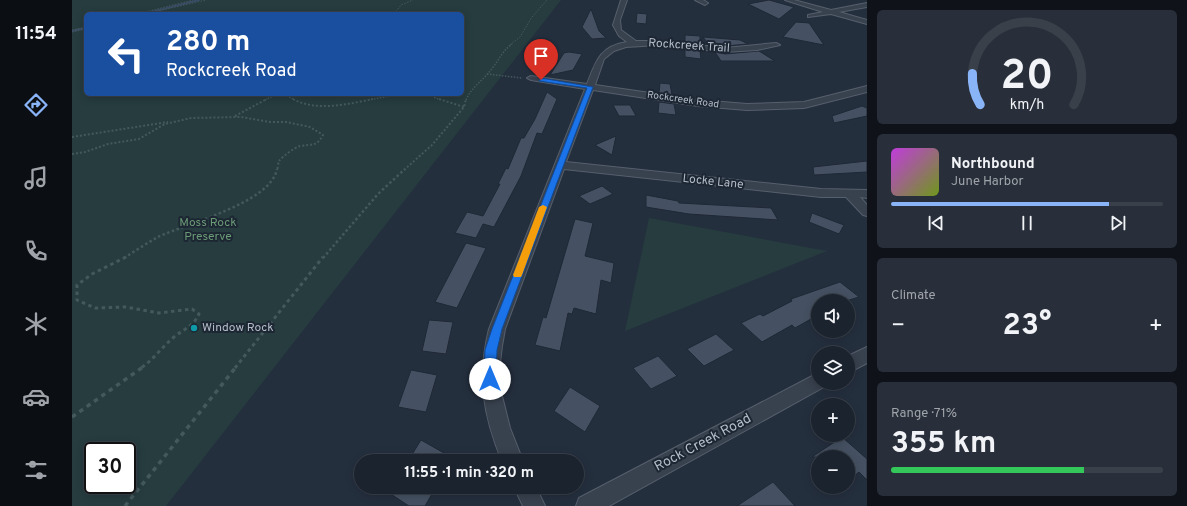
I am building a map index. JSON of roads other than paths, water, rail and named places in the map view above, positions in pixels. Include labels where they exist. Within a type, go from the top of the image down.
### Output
[{"type":"street","points":[[624,0],[616,19],[616,26],[619,33],[635,44]]},
{"type":"street","points":[[698,0],[705,2]]},
{"type":"street","points":[[788,0],[867,22]]},
{"type":"street","points":[[810,16],[867,5]]},
{"type":"street","name":"Rockcreek Trail","points":[[510,454],[502,439],[491,391],[491,350],[497,329],[559,165],[604,54],[616,48],[635,44],[666,44],[725,50],[748,49],[776,45]]},
{"type":"street","name":"Rockcreek Road","points":[[530,78],[698,103],[742,107],[788,107],[835,98],[867,89]]},
{"type":"street","name":"Locke Lane","points":[[559,165],[821,193],[867,194]]},
{"type":"street","points":[[850,194],[867,212]]},
{"type":"street","points":[[855,361],[867,354]]},
{"type":"street","name":"Rock Creek Road","points":[[587,506],[811,385]]},
{"type":"street","points":[[528,494],[534,506]]},
{"type":"waterway","points":[[151,12],[199,0]]},
{"type":"waterway","points":[[72,31],[84,28]]},
{"type":"place","name":"Window Rock","points":[[194,328]]},
{"type":"park label","name":"Moss Rock Preserve","points":[[208,230]]}]
